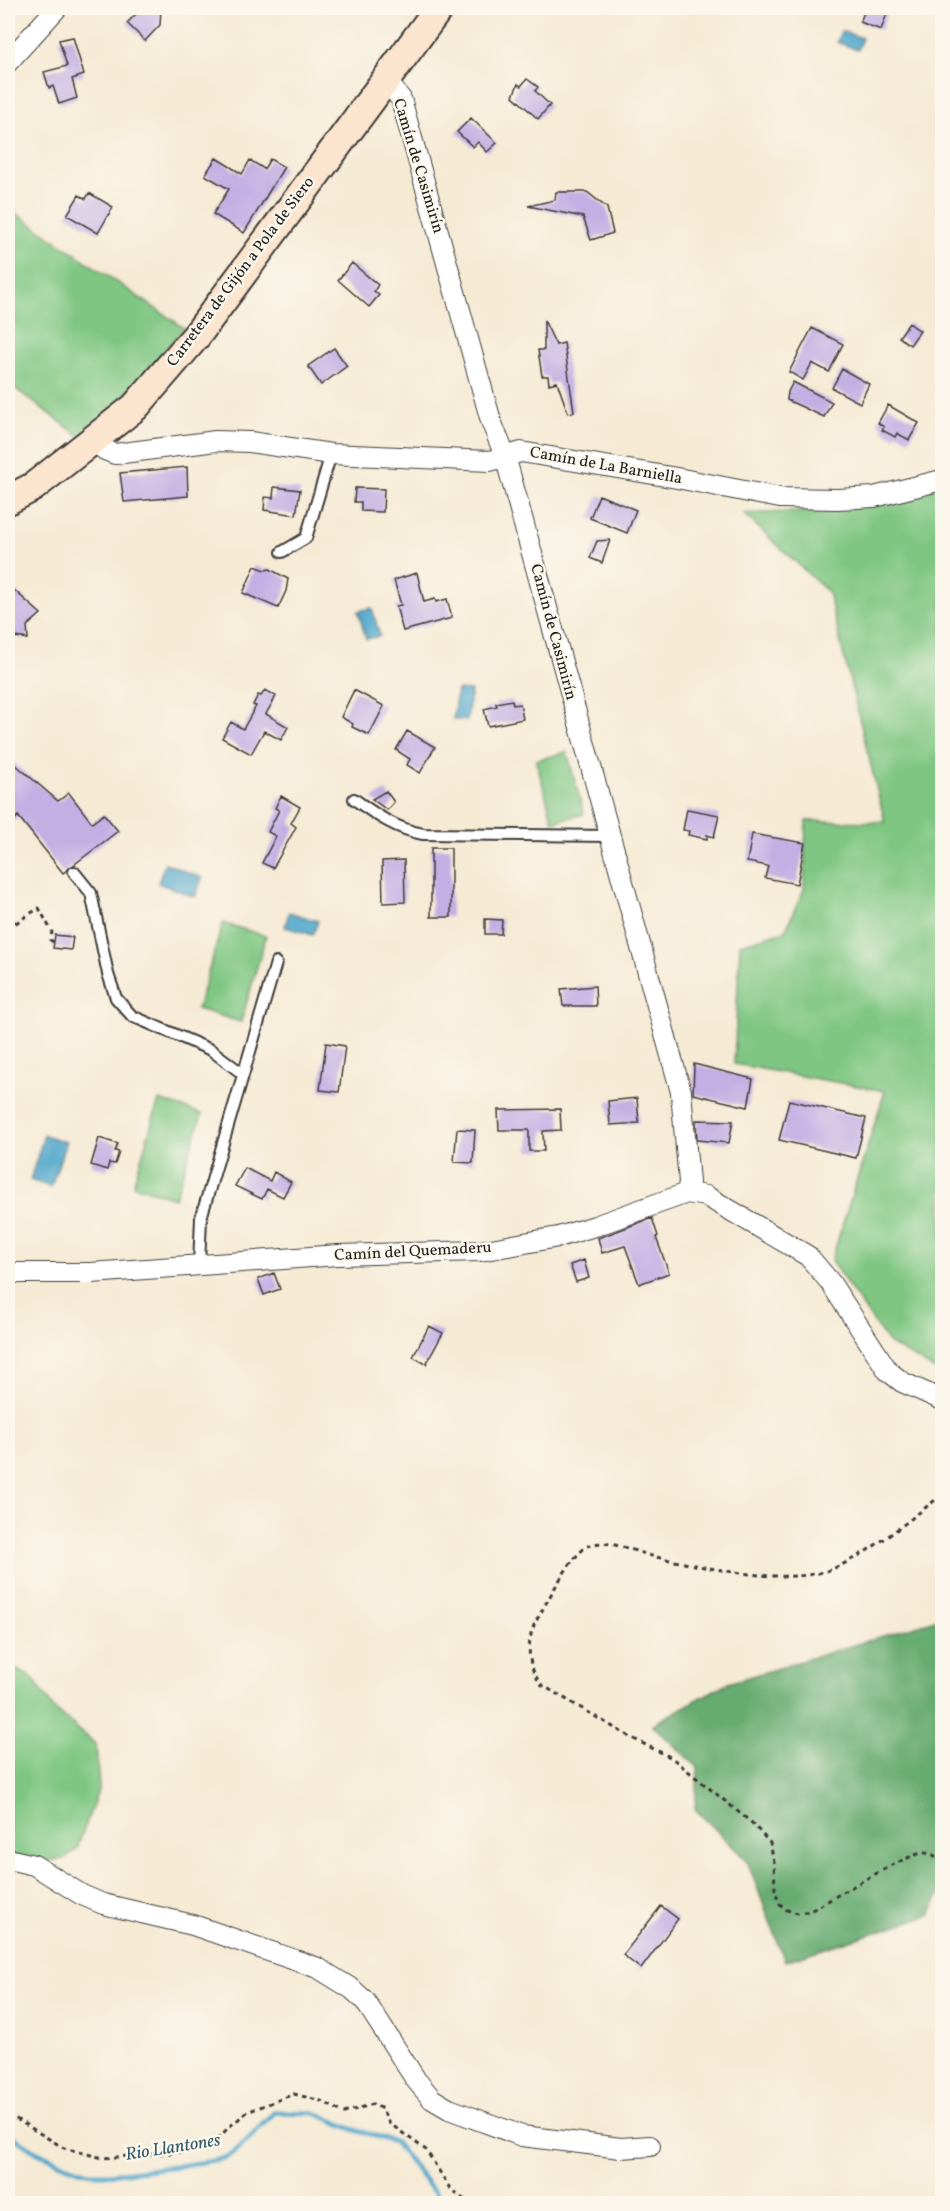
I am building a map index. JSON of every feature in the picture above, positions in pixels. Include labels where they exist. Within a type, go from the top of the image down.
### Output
[{"type":"street","points":[[8,62],[57,8]]},
{"type":"street","name":"Carretera de Gijón a Pola de Siero","points":[[8,500],[33,487],[135,406],[197,335],[439,8]]},
{"type":"street","name":"Camín de Casimirín","points":[[386,80],[401,99],[491,421],[505,456],[681,1092],[689,1182],[687,1193]]},
{"type":"street","name":"Camín de La Barniella","points":[[94,440],[105,450],[115,454],[216,441],[250,442],[331,454],[490,461],[521,452],[780,498],[874,497],[942,480]]},
{"type":"street","points":[[687,1193],[706,1196],[808,1256],[830,1282],[888,1371],[902,1382],[942,1400]]},
{"type":"street","name":"Camín del Quemaderu","points":[[8,1273],[91,1273],[338,1255],[480,1251],[558,1237],[606,1223],[687,1193]]},
{"type":"street","points":[[8,1858],[34,1865],[82,1895],[103,1905],[193,1925],[318,1968],[352,1989],[365,2001],[416,2080],[432,2099],[449,2109],[522,2136],[621,2148],[650,2146]]},
{"type":"lane","points":[[282,552],[306,538],[331,454]]},
{"type":"lane","points":[[354,799],[379,818],[406,830],[423,834],[609,836]]},
{"type":"lane","points":[[74,872],[91,893],[108,974],[116,998],[132,1016],[211,1050],[243,1074]]},
{"type":"lane","points":[[199,1265],[201,1218],[276,963]]},
{"type":"path","points":[[8,928],[39,908],[52,932],[50,940],[54,942]]},
{"type":"path","points":[[8,915],[15,923]]},
{"type":"path","points":[[942,1495],[861,1555],[830,1570],[806,1575],[770,1575],[711,1569],[604,1543],[593,1544],[577,1554],[535,1623],[531,1632],[530,1657],[534,1677],[542,1685],[630,1737],[672,1758],[752,1823],[770,1843],[774,1862],[775,1891],[780,1904],[787,1910],[798,1913],[810,1911],[919,1853],[927,1852],[935,1856],[942,1867]]},
{"type":"path","points":[[8,2114],[64,2148],[103,2158],[207,2150],[247,2112],[294,2094],[321,2101],[344,2113],[373,2104],[382,2109],[389,2123],[426,2150],[451,2190],[470,2204]]},
{"type":"green space","points":[[8,208],[184,328],[122,399],[82,438],[8,383]]},
{"type":"green space","points":[[942,477],[942,1374],[888,1343],[831,1261],[885,1091],[734,1064],[740,944],[785,931],[804,889],[806,821],[885,822],[828,592],[744,514],[828,510]]},
{"type":"green space","points":[[567,752],[584,814],[553,822],[536,760]]},
{"type":"green space","points":[[223,923],[266,936],[241,1022],[197,1009]]},
{"type":"green space","points":[[159,1100],[202,1114],[175,1198],[133,1185]]},
{"type":"green space","points":[[942,1618],[942,1888],[930,1915],[785,1961],[747,1861],[695,1809],[698,1768],[652,1725],[725,1684]]},
{"type":"green space","points":[[8,1665],[33,1678],[53,1708],[96,1744],[99,1788],[77,1849],[64,1859],[42,1861],[8,1854]]},
{"type":"water","points":[[841,31],[862,38],[858,50],[837,42]]},
{"type":"water","points":[[372,608],[380,636],[366,639],[358,611]]},
{"type":"water","points":[[457,690],[471,691],[467,721],[453,719]]},
{"type":"water","points":[[165,863],[202,878],[195,897],[158,883]]},
{"type":"water","points":[[289,912],[318,921],[313,935],[285,927]]},
{"type":"water","points":[[44,1135],[66,1142],[51,1187],[30,1180]]},
{"type":"building","points":[[142,8],[161,8],[160,25],[145,41],[127,23]]},
{"type":"building","points":[[866,8],[889,8],[881,30],[860,22]]},
{"type":"building","points":[[73,37],[84,75],[72,79],[77,98],[59,104],[53,86],[49,88],[44,72],[67,66],[59,40]]},
{"type":"building","points":[[527,79],[538,87],[535,91],[550,105],[538,119],[513,96],[518,84],[521,86]]},
{"type":"building","points":[[471,118],[497,143],[487,152],[478,142],[473,147],[457,132]]},
{"type":"building","points":[[216,158],[242,174],[250,160],[264,169],[270,159],[284,167],[244,233],[213,214],[229,189],[205,175]]},
{"type":"building","points":[[556,192],[587,192],[607,208],[613,233],[591,240],[583,217],[528,206],[555,200]]},
{"type":"building","points":[[89,193],[113,207],[98,233],[67,215],[79,195],[86,199]]},
{"type":"building","points":[[352,263],[378,285],[374,291],[379,295],[369,307],[338,280]]},
{"type":"building","points":[[544,320],[556,345],[564,343],[574,412],[568,413],[557,382],[549,384],[548,376],[542,376],[538,350],[544,350]]},
{"type":"building","points":[[909,323],[920,331],[910,345],[899,337]]},
{"type":"building","points":[[812,328],[843,344],[829,372],[812,363],[803,380],[789,372]]},
{"type":"building","points":[[334,348],[347,366],[321,385],[308,366]]},
{"type":"building","points":[[842,369],[869,384],[860,403],[832,388]]},
{"type":"building","points":[[793,382],[832,402],[824,417],[787,400]]},
{"type":"building","points":[[888,405],[919,423],[909,440],[897,433],[895,437],[882,430],[884,427],[878,423]]},
{"type":"building","points":[[187,467],[188,496],[124,502],[120,473]]},
{"type":"building","points":[[274,487],[300,490],[296,515],[264,510],[265,497],[273,498]]},
{"type":"building","points":[[355,488],[384,489],[383,512],[361,511],[361,502],[354,502]]},
{"type":"building","points":[[599,495],[636,510],[627,533],[590,518]]},
{"type":"building","points":[[610,540],[602,563],[590,558],[597,541]]},
{"type":"building","points":[[255,566],[265,570],[270,569],[288,579],[286,591],[278,608],[243,593]]},
{"type":"building","points":[[417,573],[424,602],[447,599],[452,618],[403,631],[396,606],[401,605],[394,580]]},
{"type":"building","points":[[14,590],[41,614],[27,626],[28,639],[16,637],[8,645],[8,596]]},
{"type":"building","points":[[265,690],[276,696],[266,714],[288,727],[281,740],[264,731],[251,754],[222,738],[231,722],[243,729],[256,706],[253,705],[258,695],[261,696]]},
{"type":"building","points":[[354,690],[384,706],[369,735],[352,727],[353,724],[341,717]]},
{"type":"building","points":[[512,700],[513,705],[520,704],[523,719],[488,726],[484,709],[497,706],[496,703]]},
{"type":"building","points":[[407,731],[435,747],[420,773],[407,765],[410,759],[396,750]]},
{"type":"building","points":[[8,758],[58,801],[69,793],[92,823],[104,814],[118,831],[63,873],[18,816],[8,827]]},
{"type":"building","points":[[386,791],[394,802],[387,810],[372,799]]},
{"type":"building","points":[[281,796],[300,807],[291,823],[296,827],[273,868],[262,863],[276,836],[268,832],[279,810],[275,808]]},
{"type":"building","points":[[687,809],[719,815],[714,837],[707,835],[707,839],[688,835],[689,831],[683,830]]},
{"type":"building","points":[[752,834],[805,843],[797,884],[765,878],[768,866],[747,862]]},
{"type":"building","points":[[431,848],[451,848],[451,917],[431,917]]},
{"type":"building","points":[[404,860],[405,902],[383,903],[382,861]]},
{"type":"building","points":[[485,919],[502,920],[501,934],[485,934]]},
{"type":"building","points":[[55,935],[73,937],[71,950],[53,948]]},
{"type":"building","points":[[595,986],[596,1006],[563,1006],[561,989]]},
{"type":"building","points":[[326,1043],[345,1046],[339,1092],[320,1090]]},
{"type":"building","points":[[694,1064],[753,1079],[748,1107],[693,1094]]},
{"type":"building","points":[[637,1098],[639,1123],[610,1125],[608,1101]]},
{"type":"building","points":[[789,1100],[866,1118],[856,1158],[779,1140]]},
{"type":"building","points":[[560,1109],[561,1130],[543,1131],[544,1151],[529,1151],[529,1130],[499,1130],[498,1110]]},
{"type":"building","points":[[696,1120],[733,1121],[729,1143],[697,1140]]},
{"type":"building","points":[[457,1129],[475,1130],[473,1163],[454,1162]]},
{"type":"building","points":[[99,1138],[118,1144],[115,1151],[119,1152],[115,1164],[109,1163],[107,1170],[91,1165]]},
{"type":"building","points":[[245,1168],[270,1181],[274,1172],[291,1182],[283,1197],[267,1189],[262,1199],[235,1186]]},
{"type":"building","points":[[652,1218],[669,1273],[639,1284],[625,1246],[602,1253],[598,1238]]},
{"type":"building","points":[[584,1260],[589,1278],[576,1282],[570,1265]]},
{"type":"building","points":[[274,1273],[280,1289],[264,1295],[258,1279]]},
{"type":"building","points":[[429,1326],[443,1333],[426,1364],[413,1357]]},
{"type":"building","points":[[661,1906],[678,1919],[641,1969],[623,1955]]},
{"type":"waterway","name":"Rio Llantones","points":[[8,2131],[24,2144],[63,2164],[88,2172],[106,2174],[221,2159],[240,2147],[275,2112],[315,2113],[352,2129],[395,2142],[438,2197],[448,2204]]}]
